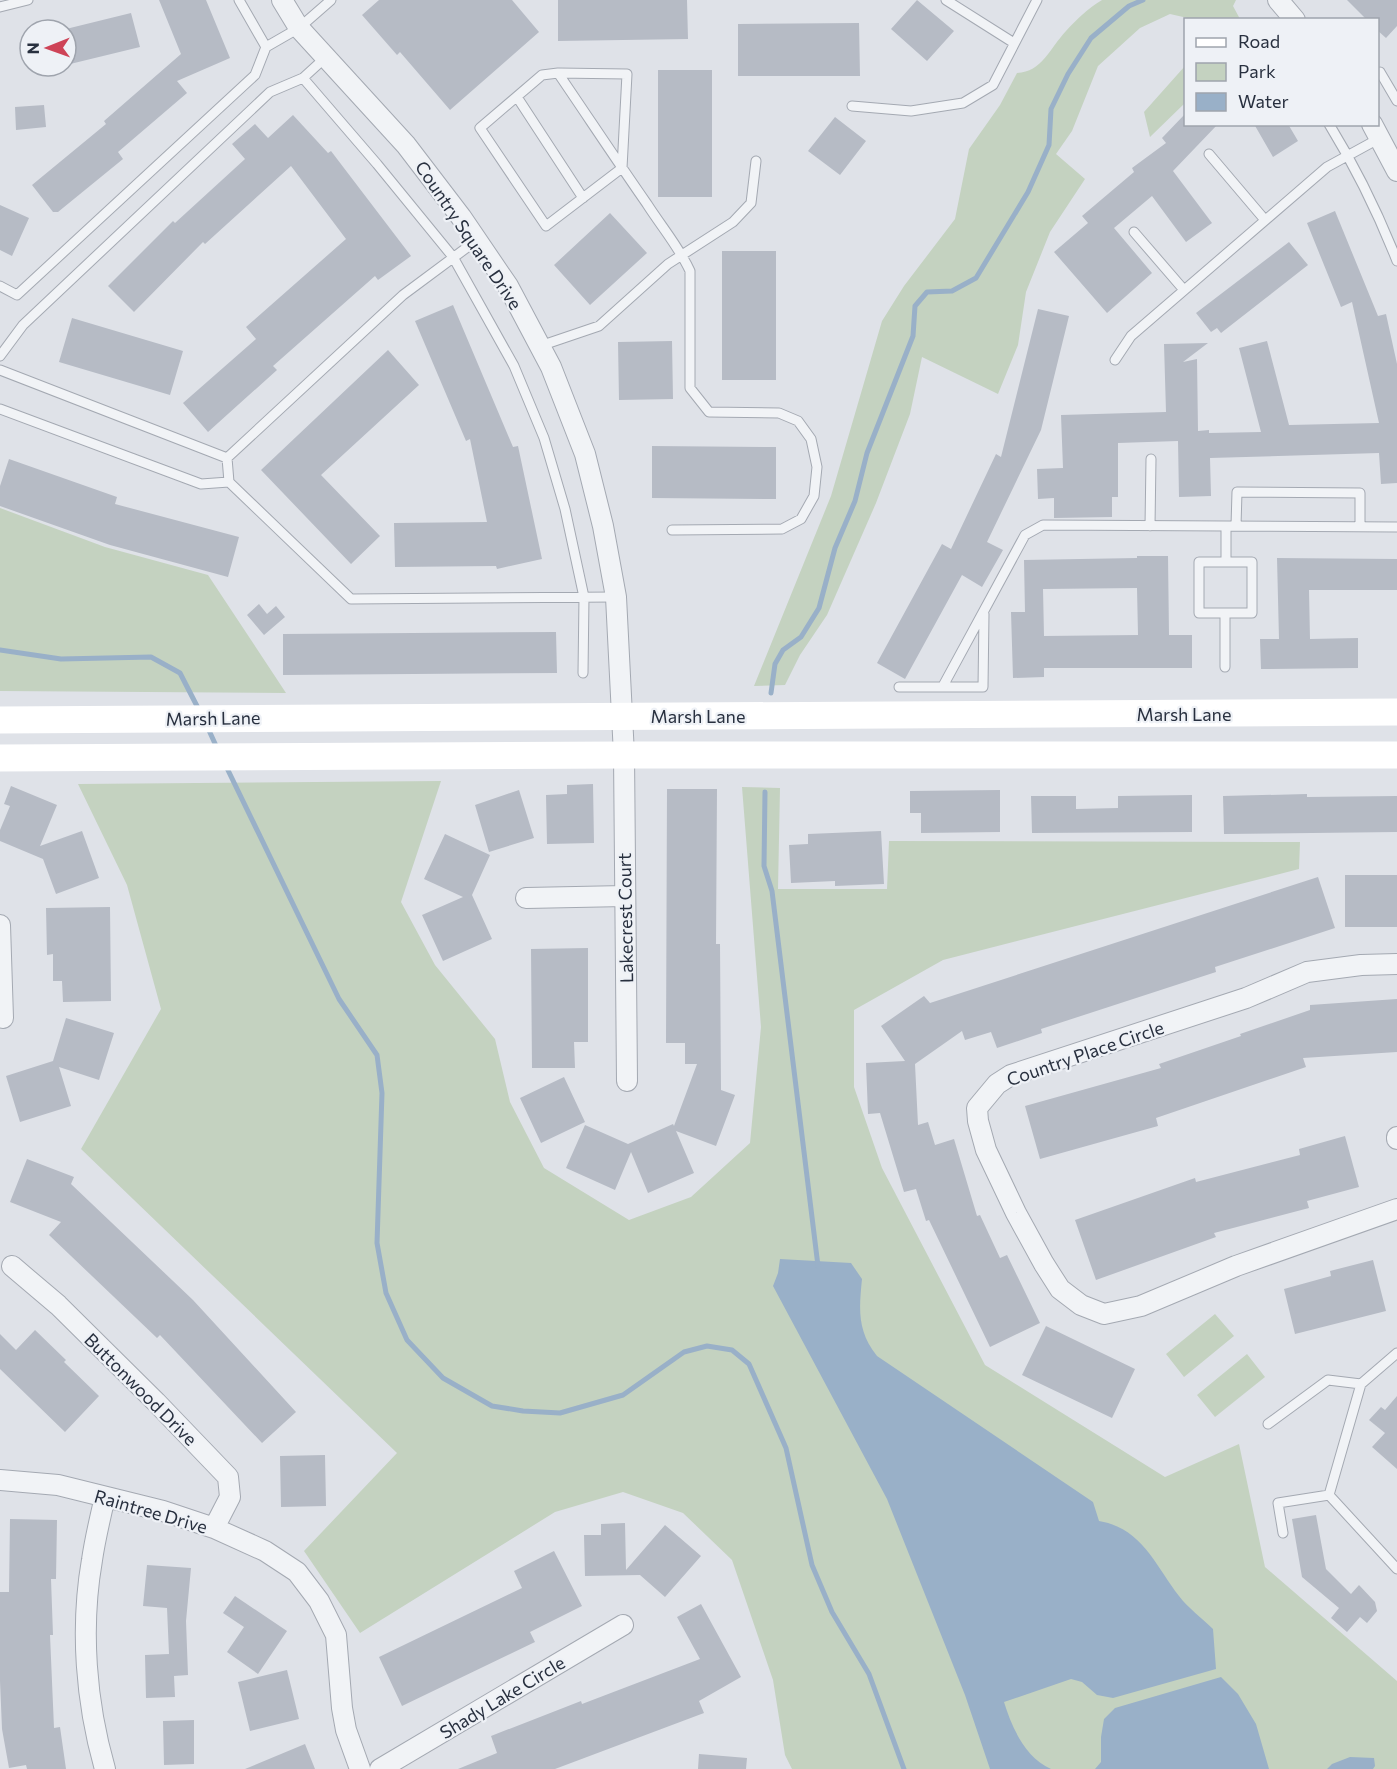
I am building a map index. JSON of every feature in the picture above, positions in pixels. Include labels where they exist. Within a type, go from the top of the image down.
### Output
[{"type":"main road","name":"Marsh Lane","points":[[0,720],[1397,712]]},
{"type":"main road","points":[[0,758],[1397,755]]},
{"type":"street","name":"Country Square Drive","points":[[282,0],[298,28],[406,145],[477,240],[508,286],[551,367],[585,454],[610,555],[616,597],[624,755]]},
{"type":"street","points":[[1278,0],[1293,18]]},
{"type":"street","points":[[1376,131],[1397,171]]},
{"type":"street","name":"Lakecrest Court","points":[[624,755],[627,1081]]},
{"type":"street","points":[[526,898],[625,896]]},
{"type":"street","points":[[0,925],[3,1018]]},
{"type":"street","name":"Country Place Circle","points":[[1397,964],[1361,965],[1307,972],[1246,998],[1011,1075],[997,1084],[977,1108],[986,1150],[1016,1213],[1044,1264],[1060,1289],[1081,1305],[1104,1314],[1141,1306],[1236,1266],[1397,1209]]},
{"type":"street","name":"Buttonwood Drive","points":[[12,1266],[58,1305],[228,1477],[230,1497],[214,1528]]},
{"type":"street","name":"Raintree Drive","points":[[0,1480],[58,1485],[163,1511],[214,1528],[265,1551],[297,1572],[319,1601],[336,1635],[342,1708],[346,1730],[360,1769]]},
{"type":"street","points":[[105,1497],[91,1561],[86,1643],[92,1714],[105,1769]]},
{"type":"street","name":"Shady Lake Circle","points":[[380,1769],[623,1625]]},
{"type":"lane","points":[[0,7],[28,0]]},
{"type":"lane","points":[[238,0],[266,47]]},
{"type":"lane","points":[[0,286],[17,295],[255,75],[266,47],[298,28],[331,0]]},
{"type":"lane","points":[[946,0],[1014,42]]},
{"type":"lane","points":[[852,106],[911,111],[963,103],[993,85],[1037,0]]},
{"type":"lane","points":[[0,356],[23,325],[270,92],[303,78],[326,57]]},
{"type":"lane","points":[[558,73],[683,255],[690,271],[690,388],[709,412],[779,413],[798,421],[811,440],[817,467],[814,496],[801,519],[782,529],[672,530]]},
{"type":"lane","points":[[558,73],[627,74],[622,168],[546,226],[480,128],[517,97],[542,75],[558,73]]},
{"type":"lane","points":[[1379,73],[1397,101]]},
{"type":"lane","points":[[303,78],[453,257],[514,366],[543,438],[565,509],[584,597],[583,673]]},
{"type":"lane","points":[[517,97],[583,198]]},
{"type":"lane","points":[[1330,126],[1385,230],[1397,261]]},
{"type":"lane","points":[[1115,360],[1131,336],[1327,167],[1348,156],[1376,131]]},
{"type":"lane","points":[[1209,154],[1265,220]]},
{"type":"lane","points":[[540,346],[599,326],[668,264],[734,222],[751,203],[756,161]]},
{"type":"lane","points":[[1134,232],[1184,290]]},
{"type":"lane","points":[[227,458],[403,295],[477,240]]},
{"type":"lane","points":[[0,370],[227,458]]},
{"type":"lane","points":[[0,410],[201,484],[229,482]]},
{"type":"lane","points":[[227,458],[229,482],[351,599],[616,597]]},
{"type":"lane","points":[[1150,459],[1150,526]]},
{"type":"lane","points":[[1236,526],[1237,492],[1360,493],[1360,527]]},
{"type":"lane","points":[[943,686],[1025,535],[1043,525],[1397,527]]},
{"type":"lane","points":[[1226,526],[1226,562]]},
{"type":"lane","points":[[1200,562],[1226,562],[1252,562],[1252,613],[1199,613],[1200,562]]},
{"type":"lane","points":[[899,687],[983,687],[984,611]]},
{"type":"lane","points":[[1225,613],[1225,667]]},
{"type":"lane","points":[[1329,1495],[1361,1384],[1397,1353]]},
{"type":"lane","points":[[1268,1424],[1328,1380],[1361,1384]]},
{"type":"lane","points":[[1283,1533],[1278,1503],[1329,1495]]},
{"type":"lane","points":[[1329,1495],[1397,1569]]},
{"type":"green space","points":[[1102,0],[1236,0],[1233,6],[1239,18],[1188,18],[1170,14],[1140,28],[1098,66],[1072,131],[1056,154],[1085,179],[1050,232],[1026,292],[1018,345],[998,394],[922,357],[910,414],[876,503],[827,615],[800,655],[785,685],[754,686],[831,496],[882,321],[904,286],[955,219],[969,149],[1000,105],[1017,73],[1026,72],[1039,64],[1087,10]]},
{"type":"green space","points":[[1184,67],[1184,104],[1150,137],[1144,112]]},
{"type":"green space","points":[[0,508],[105,547],[208,575],[286,693],[0,691]]},
{"type":"green space","points":[[441,781],[401,902],[435,965],[495,1039],[510,1102],[544,1168],[629,1220],[691,1197],[750,1143],[761,1027],[742,787],[780,788],[778,889],[887,889],[889,841],[1300,842],[1299,869],[943,960],[854,1010],[854,1087],[882,1168],[985,1365],[1165,1477],[1239,1444],[1265,1567],[1397,1681],[1397,1769],[792,1769],[785,1755],[773,1680],[732,1560],[683,1513],[623,1492],[555,1512],[360,1633],[304,1551],[397,1453],[81,1149],[161,1009],[127,885],[78,784]]},
{"type":"green space","points":[[1215,1314],[1234,1336],[1184,1377],[1166,1354]]},
{"type":"green space","points":[[1247,1354],[1265,1377],[1215,1417],[1197,1395]]},
{"type":"water","points":[[780,1259],[851,1263],[862,1279],[861,1319],[866,1338],[877,1356],[1093,1502],[1099,1521],[1126,1531],[1137,1540],[1183,1600],[1213,1629],[1216,1669],[1113,1698],[1097,1695],[1082,1682],[1071,1679],[1004,1702],[1021,1741],[1034,1757],[1051,1769],[990,1769],[965,1695],[887,1499],[773,1286]]},
{"type":"water","points":[[1221,1677],[1238,1694],[1256,1724],[1269,1769],[1095,1769],[1101,1762],[1104,1719],[1115,1708]]},
{"type":"water","points":[[1350,1757],[1374,1758],[1375,1766],[1373,1769],[1327,1769],[1332,1764]]},
{"type":"building","points":[[159,0],[206,0],[230,58],[177,81],[187,93],[118,152],[123,159],[58,212],[53,212],[32,185],[106,124],[104,121],[181,54]]},
{"type":"building","points":[[379,0],[512,0],[539,32],[450,110],[400,52],[397,55],[362,15]]},
{"type":"building","points":[[558,0],[687,0],[688,39],[558,41]]},
{"type":"building","points":[[917,0],[954,31],[927,61],[891,29]]},
{"type":"building","points":[[1347,0],[1397,0],[1397,26],[1386,38],[1379,32],[1379,18],[1365,18]]},
{"type":"building","points":[[131,13],[140,47],[78,62],[78,26]]},
{"type":"building","points":[[859,23],[860,76],[738,76],[738,24]]},
{"type":"building","points":[[658,70],[712,70],[712,197],[658,197]]},
{"type":"building","points":[[44,105],[46,127],[16,130],[15,107]]},
{"type":"building","points":[[293,115],[328,153],[331,151],[411,256],[378,280],[375,276],[273,366],[277,370],[208,432],[183,403],[256,339],[246,327],[346,239],[291,166],[205,244],[203,242],[134,312],[108,286],[173,221],[175,223],[245,159],[232,144],[255,124],[268,138]]},
{"type":"building","points":[[1184,115],[1184,126],[1216,126],[1173,171],[1212,223],[1186,242],[1152,196],[1114,228],[1152,273],[1107,313],[1054,252],[1088,223],[1082,216],[1134,172],[1132,168],[1166,143],[1162,138]]},
{"type":"building","points":[[835,117],[866,141],[840,175],[808,151]]},
{"type":"building","points":[[1255,126],[1289,126],[1298,141],[1273,157]]},
{"type":"building","points":[[0,205],[29,218],[12,256],[0,250]]},
{"type":"building","points":[[1335,211],[1378,316],[1386,314],[1397,364],[1397,483],[1381,484],[1379,453],[1210,458],[1211,496],[1179,497],[1178,441],[1118,443],[1118,497],[1112,497],[1112,517],[1054,518],[1054,498],[1038,499],[1037,469],[1063,468],[1061,415],[1166,412],[1164,344],[1208,343],[1183,362],[1197,359],[1198,431],[1209,430],[1209,433],[1261,432],[1239,348],[1267,341],[1289,425],[1379,423],[1352,302],[1341,307],[1307,223]]},
{"type":"building","points":[[610,213],[647,253],[590,305],[554,265]]},
{"type":"building","points":[[1289,242],[1308,265],[1221,333],[1217,328],[1211,332],[1196,313]]},
{"type":"building","points":[[722,251],[776,251],[776,380],[722,380]]},
{"type":"building","points":[[453,305],[513,447],[518,446],[542,559],[497,569],[496,566],[395,567],[394,523],[487,522],[470,439],[466,441],[415,321]]},
{"type":"building","points":[[1038,309],[1069,316],[1041,430],[987,542],[1003,550],[982,587],[962,575],[905,679],[877,663],[942,544],[951,549],[996,454],[1001,457]]},
{"type":"building","points":[[72,318],[183,351],[170,395],[59,362]]},
{"type":"building","points":[[672,341],[673,399],[619,400],[618,342]]},
{"type":"building","points":[[388,350],[419,385],[321,475],[380,536],[351,564],[261,470]]},
{"type":"building","points":[[652,446],[776,447],[776,499],[652,498]]},
{"type":"building","points":[[9,459],[117,497],[115,504],[239,537],[228,577],[110,545],[0,506],[0,486]]},
{"type":"building","points":[[1137,556],[1168,556],[1169,635],[1192,635],[1192,668],[1044,668],[1044,677],[1013,678],[1011,612],[1025,612],[1024,560],[1137,558]],"holes":[[[1137,588],[1138,635],[1044,636],[1043,589]]]},
{"type":"building","points":[[1277,558],[1397,559],[1397,590],[1309,590],[1310,639],[1358,638],[1358,668],[1261,669],[1260,639],[1279,639]]},
{"type":"building","points":[[259,604],[267,614],[276,606],[285,617],[264,635],[247,615]]},
{"type":"building","points":[[556,632],[557,673],[283,675],[283,634]]},
{"type":"building","points":[[593,784],[594,843],[547,844],[546,795],[567,794],[567,785]]},
{"type":"building","points":[[11,786],[57,805],[40,846],[82,831],[99,878],[56,894],[43,859],[0,841],[0,830],[10,806],[4,804]]},
{"type":"building","points":[[667,789],[717,789],[716,944],[720,944],[721,1090],[735,1095],[716,1146],[676,1131],[694,1173],[648,1193],[631,1152],[615,1190],[566,1168],[585,1125],[628,1144],[673,1124],[674,1126],[697,1064],[685,1064],[685,1043],[666,1043]]},
{"type":"building","points":[[519,790],[534,838],[489,852],[475,805]]},
{"type":"building","points":[[1000,790],[1000,832],[921,833],[921,813],[910,813],[910,791]]},
{"type":"building","points":[[1307,794],[1307,797],[1397,796],[1397,832],[1224,834],[1223,796]]},
{"type":"building","points":[[1192,795],[1192,832],[1032,833],[1031,796],[1076,796],[1076,809],[1118,808],[1118,796]]},
{"type":"building","points":[[881,831],[884,884],[835,886],[835,881],[791,883],[789,845],[808,844],[808,834]]},
{"type":"building","points":[[445,834],[490,855],[472,895],[492,939],[443,961],[422,915],[463,897],[424,879]]},
{"type":"building","points":[[1345,875],[1397,875],[1397,927],[1345,927]]},
{"type":"building","points":[[1318,877],[1335,928],[1215,967],[1216,972],[1041,1029],[1042,1033],[997,1048],[991,1032],[965,1040],[962,1031],[915,1064],[918,1125],[928,1122],[935,1145],[954,1139],[977,1216],[980,1215],[1000,1258],[1007,1255],[1040,1323],[990,1347],[929,1220],[926,1221],[916,1189],[904,1192],[880,1113],[868,1114],[866,1063],[905,1061],[881,1026],[924,996],[930,1003]]},
{"type":"building","points":[[110,907],[111,1001],[63,1002],[62,981],[53,981],[53,954],[47,955],[46,908]]},
{"type":"building","points":[[588,948],[588,1042],[574,1042],[575,1068],[532,1068],[531,949]]},
{"type":"building","points":[[1397,999],[1397,1052],[1303,1058],[1306,1067],[1156,1118],[1158,1126],[1040,1159],[1025,1106],[1161,1068],[1159,1064],[1310,1010],[1310,1005]]},
{"type":"building","points":[[66,1018],[114,1033],[99,1080],[59,1067],[71,1106],[20,1122],[6,1076],[53,1061]]},
{"type":"building","points":[[564,1077],[585,1122],[541,1143],[520,1098]]},
{"type":"building","points":[[1345,1136],[1359,1187],[1307,1201],[1309,1208],[1214,1233],[1216,1237],[1096,1280],[1075,1220],[1195,1178],[1196,1182],[1300,1155],[1299,1149]]},
{"type":"building","points":[[27,1159],[74,1177],[71,1184],[193,1300],[296,1412],[262,1443],[160,1335],[157,1338],[49,1235],[61,1222],[10,1202]]},
{"type":"building","points":[[1373,1260],[1386,1311],[1295,1334],[1284,1289],[1331,1276],[1330,1271]]},
{"type":"building","points":[[1046,1326],[1135,1369],[1112,1418],[1022,1375]]},
{"type":"building","points":[[35,1330],[99,1396],[65,1432],[0,1369],[0,1334],[16,1350]]},
{"type":"building","points":[[1397,1396],[1397,1469],[1372,1447],[1385,1433],[1369,1420],[1381,1407],[1385,1410]]},
{"type":"building","points":[[325,1455],[326,1506],[281,1507],[280,1456]]},
{"type":"building","points":[[1316,1515],[1326,1569],[1351,1594],[1359,1585],[1375,1602],[1377,1611],[1367,1623],[1360,1617],[1347,1632],[1331,1618],[1339,1608],[1302,1577],[1292,1519]]},
{"type":"building","points":[[10,1519],[57,1520],[56,1579],[51,1579],[53,1635],[50,1635],[54,1728],[60,1727],[66,1769],[27,1769],[26,1765],[9,1768],[2,1729],[0,1592],[9,1592]]},
{"type":"building","points":[[625,1523],[626,1570],[665,1525],[701,1556],[665,1597],[640,1575],[585,1576],[584,1535],[601,1535],[601,1524]]},
{"type":"building","points":[[554,1551],[582,1606],[530,1632],[535,1642],[402,1706],[379,1657],[522,1588],[514,1571]]},
{"type":"building","points":[[147,1565],[191,1568],[186,1621],[188,1675],[174,1676],[175,1697],[146,1698],[145,1655],[169,1654],[167,1608],[143,1606]]},
{"type":"building","points":[[235,1596],[287,1631],[258,1674],[227,1652],[244,1627],[223,1613]]},
{"type":"building","points":[[701,1604],[741,1677],[699,1701],[704,1713],[555,1769],[458,1769],[497,1753],[491,1736],[700,1659],[677,1617]]},
{"type":"building","points":[[287,1670],[299,1719],[250,1731],[238,1682]]},
{"type":"building","points":[[194,1720],[194,1764],[164,1765],[163,1721]]},
{"type":"building","points":[[305,1744],[315,1769],[245,1769]]},
{"type":"building","points":[[699,1754],[747,1758],[746,1769],[698,1769]]},
{"type":"waterway","points":[[771,693],[775,664],[783,650],[801,637],[819,608],[835,548],[855,501],[867,453],[913,336],[915,306],[927,292],[952,291],[976,278],[1028,192],[1049,145],[1051,109],[1068,74],[1091,38],[1129,6],[1143,0]]},
{"type":"waterway","points":[[0,650],[61,659],[151,657],[180,673],[199,710]]},
{"type":"waterway","points":[[207,726],[217,748]]},
{"type":"waterway","points":[[225,764],[339,999],[377,1055],[382,1093],[377,1243],[386,1293],[407,1340],[443,1378],[492,1406],[523,1411],[560,1413],[623,1395],[684,1352],[707,1346],[732,1350],[749,1364],[786,1448],[812,1565],[832,1612],[869,1674],[904,1769]]},
{"type":"waterway","points":[[765,792],[764,866],[772,891],[818,1266]]}]
